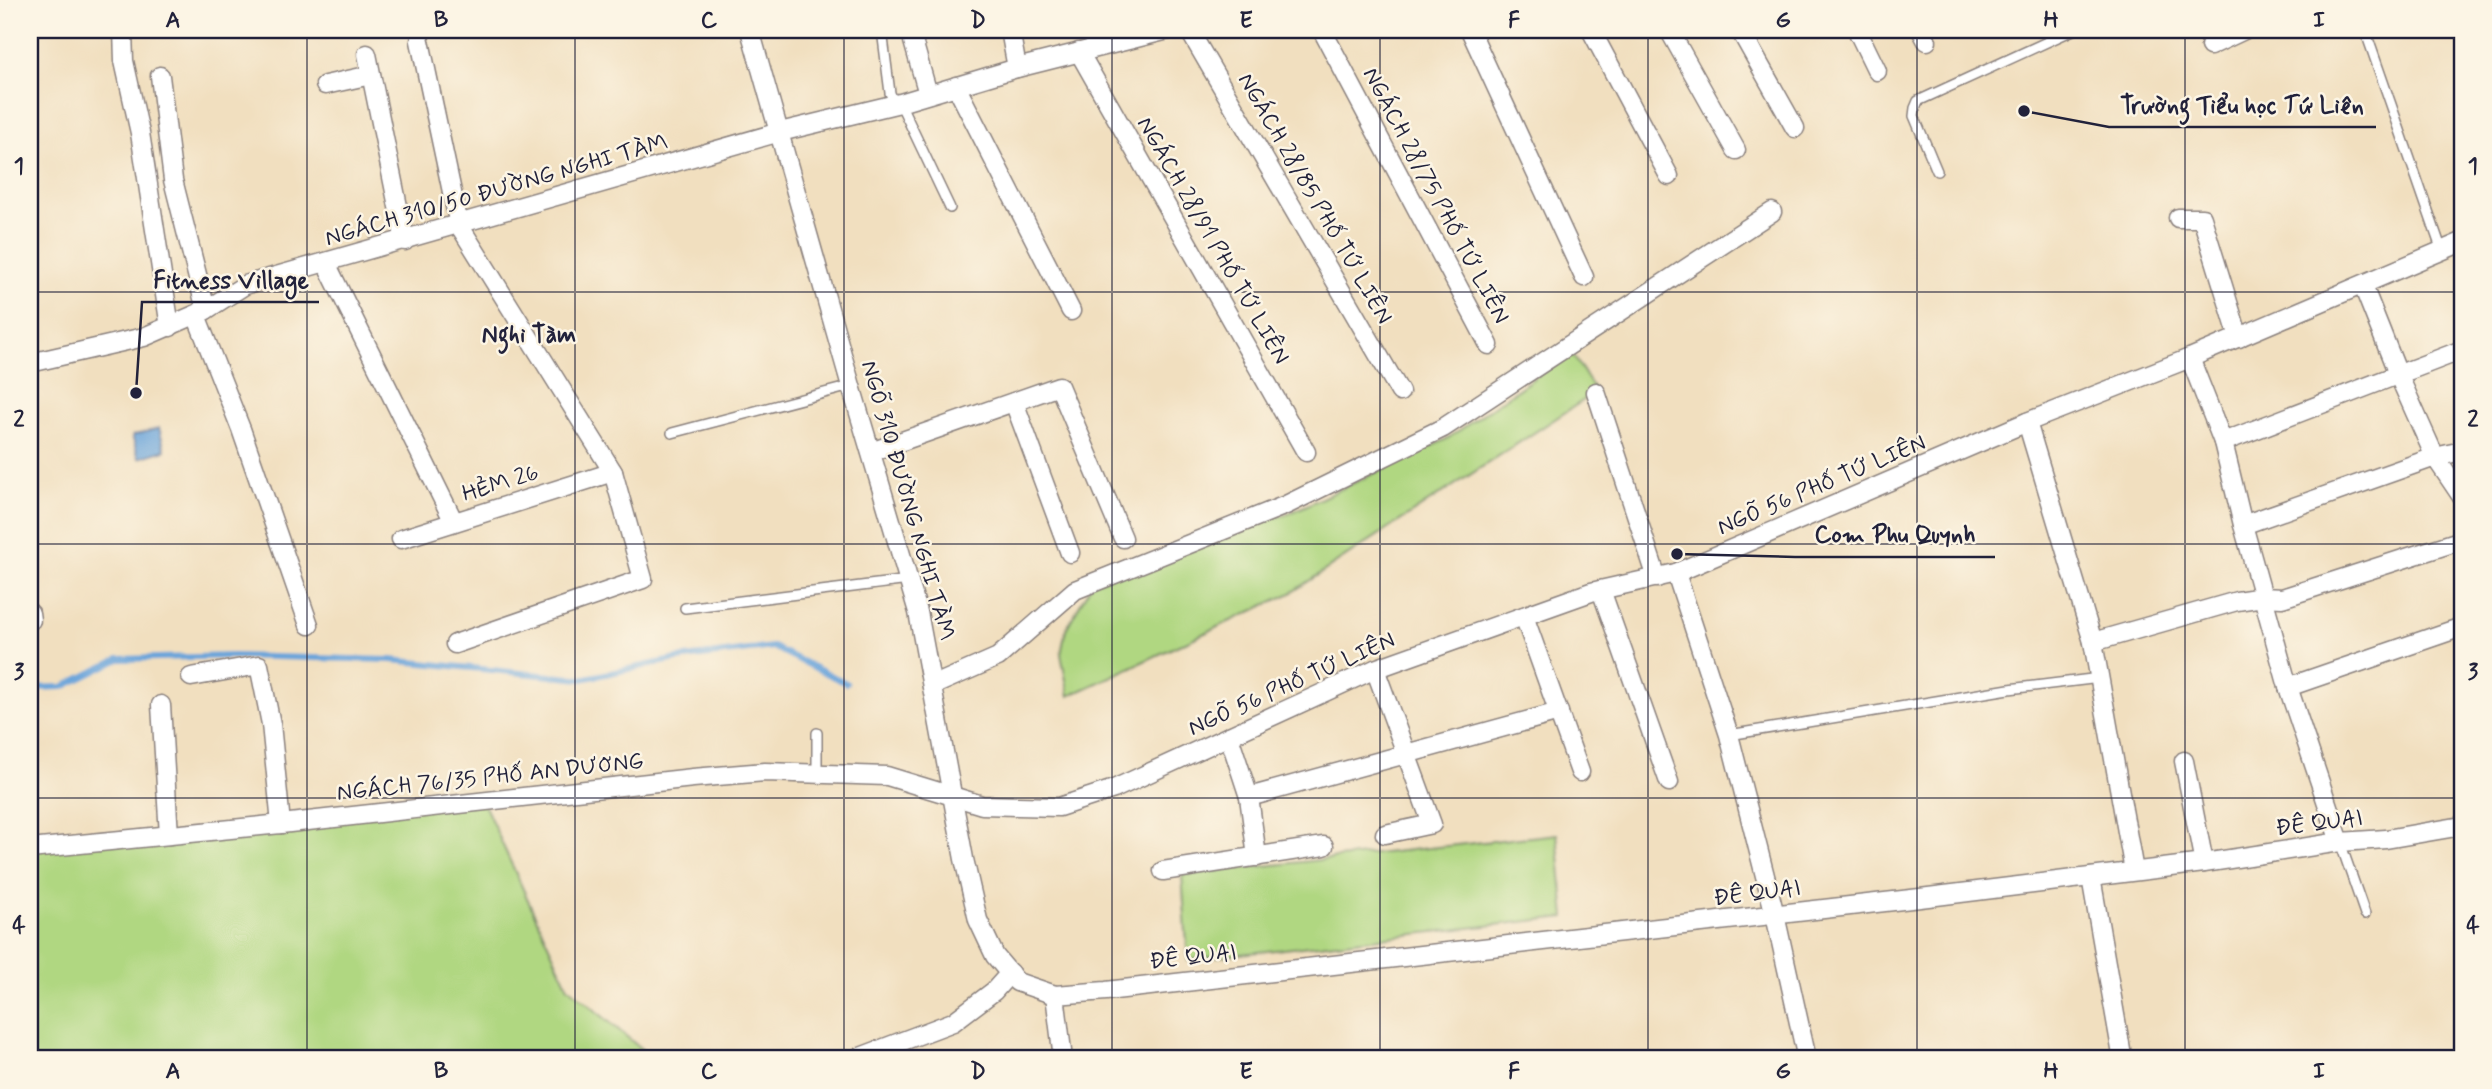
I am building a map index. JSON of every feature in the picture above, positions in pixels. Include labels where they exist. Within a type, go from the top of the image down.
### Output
[{"type":"street","points":[[123,30],[124,61],[141,133],[170,327]]},
{"type":"street","name":"NGÕ 310 ĐƯỜNG NGHI TÀM","points":[[750,30],[919,612],[978,920],[995,956],[1017,982],[1055,995]]},
{"type":"street","points":[[1010,30],[1017,68]]},
{"type":"street","name":"NGÁCH 28/85 PHỐ TỨ LIÊN","points":[[1189,30],[1400,392]]},
{"type":"street","name":"NGÁCH 28/75 PHỐ TỨ LIÊN","points":[[1322,30],[1489,345]]},
{"type":"street","points":[[1470,30],[1584,277]]},
{"type":"street","points":[[1591,30],[1669,176]]},
{"type":"street","points":[[1669,30],[1736,150]]},
{"type":"street","points":[[1740,30],[1795,128]]},
{"type":"street","points":[[1857,30],[1877,71]]},
{"type":"street","points":[[2210,46],[2244,30]]},
{"type":"street","name":"NGÁCH 310/50 ĐƯỜNG NGHI TÀM","points":[[30,363],[129,342],[201,313],[245,285],[780,132],[897,103],[1079,52],[1110,36],[1159,31]]},
{"type":"street","points":[[420,41],[459,225],[613,472],[643,579],[455,644]]},
{"type":"street","points":[[913,41],[928,94]]},
{"type":"street","name":"NGÁCH 28/91 PHỐ TỨ LIÊN","points":[[1079,52],[1306,453]]},
{"type":"street","points":[[367,54],[405,241]]},
{"type":"street","points":[[325,85],[371,75]]},
{"type":"street","points":[[160,76],[173,180],[201,313],[309,625]]},
{"type":"street","points":[[956,86],[1071,311]]},
{"type":"street","points":[[932,686],[999,657],[1075,590],[1286,506],[1443,428],[1772,212]]},
{"type":"street","points":[[2178,218],[2202,218],[2239,338]]},
{"type":"street","name":"NGÕ 56 PHỐ TỨ LIÊN","points":[[953,797],[982,805],[1059,807],[1114,789],[1375,669],[1601,590],[1676,573],[2027,422],[2239,338],[2462,242]]},
{"type":"street","points":[[326,263],[454,522]]},
{"type":"street","points":[[2363,286],[2435,457],[2462,497]]},
{"type":"street","points":[[2223,442],[2462,350]]},
{"type":"street","points":[[2190,358],[2223,442],[2288,687],[2340,842]]},
{"type":"street","points":[[871,452],[1059,386],[1123,538]]},
{"type":"street","points":[[1596,392],[1657,578]]},
{"type":"street","points":[[1014,402],[1070,554]]},
{"type":"street","points":[[2027,422],[2093,642],[2134,871]]},
{"type":"street","points":[[2243,525],[2435,457],[2462,451]]},
{"type":"street","name":"HẺM 26","points":[[401,539],[613,472]]},
{"type":"street","points":[[2093,642],[2237,601],[2263,597],[2282,598],[2462,540]]},
{"type":"street","points":[[1676,573],[1729,735],[1775,915],[1807,1059]]},
{"type":"street","points":[[1601,590],[1669,782]]},
{"type":"street","points":[[1524,616],[1580,772]]},
{"type":"street","points":[[2288,687],[2462,627]]},
{"type":"street","points":[[191,677],[259,665],[271,724],[281,824]]},
{"type":"street","points":[[1375,669],[1432,824],[1385,834]]},
{"type":"street","points":[[161,705],[169,835]]},
{"type":"street","points":[[1249,797],[1559,712]]},
{"type":"street","points":[[1230,736],[1249,797],[1257,857]]},
{"type":"street","points":[[2184,761],[2204,863]]},
{"type":"street","name":"NGÁCH 76/35 PHỐ AN DƯƠNG","points":[[30,849],[765,772],[887,776],[953,797]]},
{"type":"street","name":"ĐÊ QUAI","points":[[1055,995],[1775,915],[2204,863],[2462,826]]},
{"type":"street","points":[[1163,871],[1324,846]]},
{"type":"street","points":[[2091,877],[2122,1055]]},
{"type":"street","points":[[855,1059],[953,1022],[994,991],[1010,973]]},
{"type":"street","points":[[1055,995],[1063,1059]]},
{"type":"lane","points":[[882,30],[890,93],[950,208]]},
{"type":"lane","points":[[1937,172],[1914,116],[1914,108],[1919,101],[2073,30]]},
{"type":"lane","points":[[2365,30],[2442,250]]},
{"type":"lane","points":[[672,433],[852,386]]},
{"type":"lane","points":[[685,608],[909,580]]},
{"type":"lane","points":[[1729,735],[2008,689],[2100,678]]},
{"type":"lane","points":[[817,733],[817,774]]},
{"type":"lane","points":[[2340,842],[2365,914]]},
{"type":"lane","points":[[30,1030],[36,1059]]},
{"type":"green space","points":[[1571,352],[1596,392],[1289,594],[1069,696],[1061,654],[1066,629],[1092,583],[1257,522],[1288,514],[1447,439]]},
{"type":"green space","points":[[483,802],[568,987],[653,1059],[30,1059],[30,848]]},
{"type":"green space","points":[[1557,834],[1565,917],[1188,960],[1182,875]]},
{"type":"water","points":[[159,428],[165,450],[139,458],[132,436]]},
{"type":"waterway","points":[[30,688],[63,687],[119,659],[234,656],[391,660],[581,679],[677,659],[773,647],[846,683]]},
{"type":"place","name":"Trường Tiểu học Tứ Liên","points":[[2024,111]]},
{"type":"place","name":"Fitness Village","points":[[136,393]]},
{"type":"place","name":"Com Phu Quynh","points":[[1677,554]]},
{"type":"district","name":"Nghi Tàm","points":[[529,334]]}]
